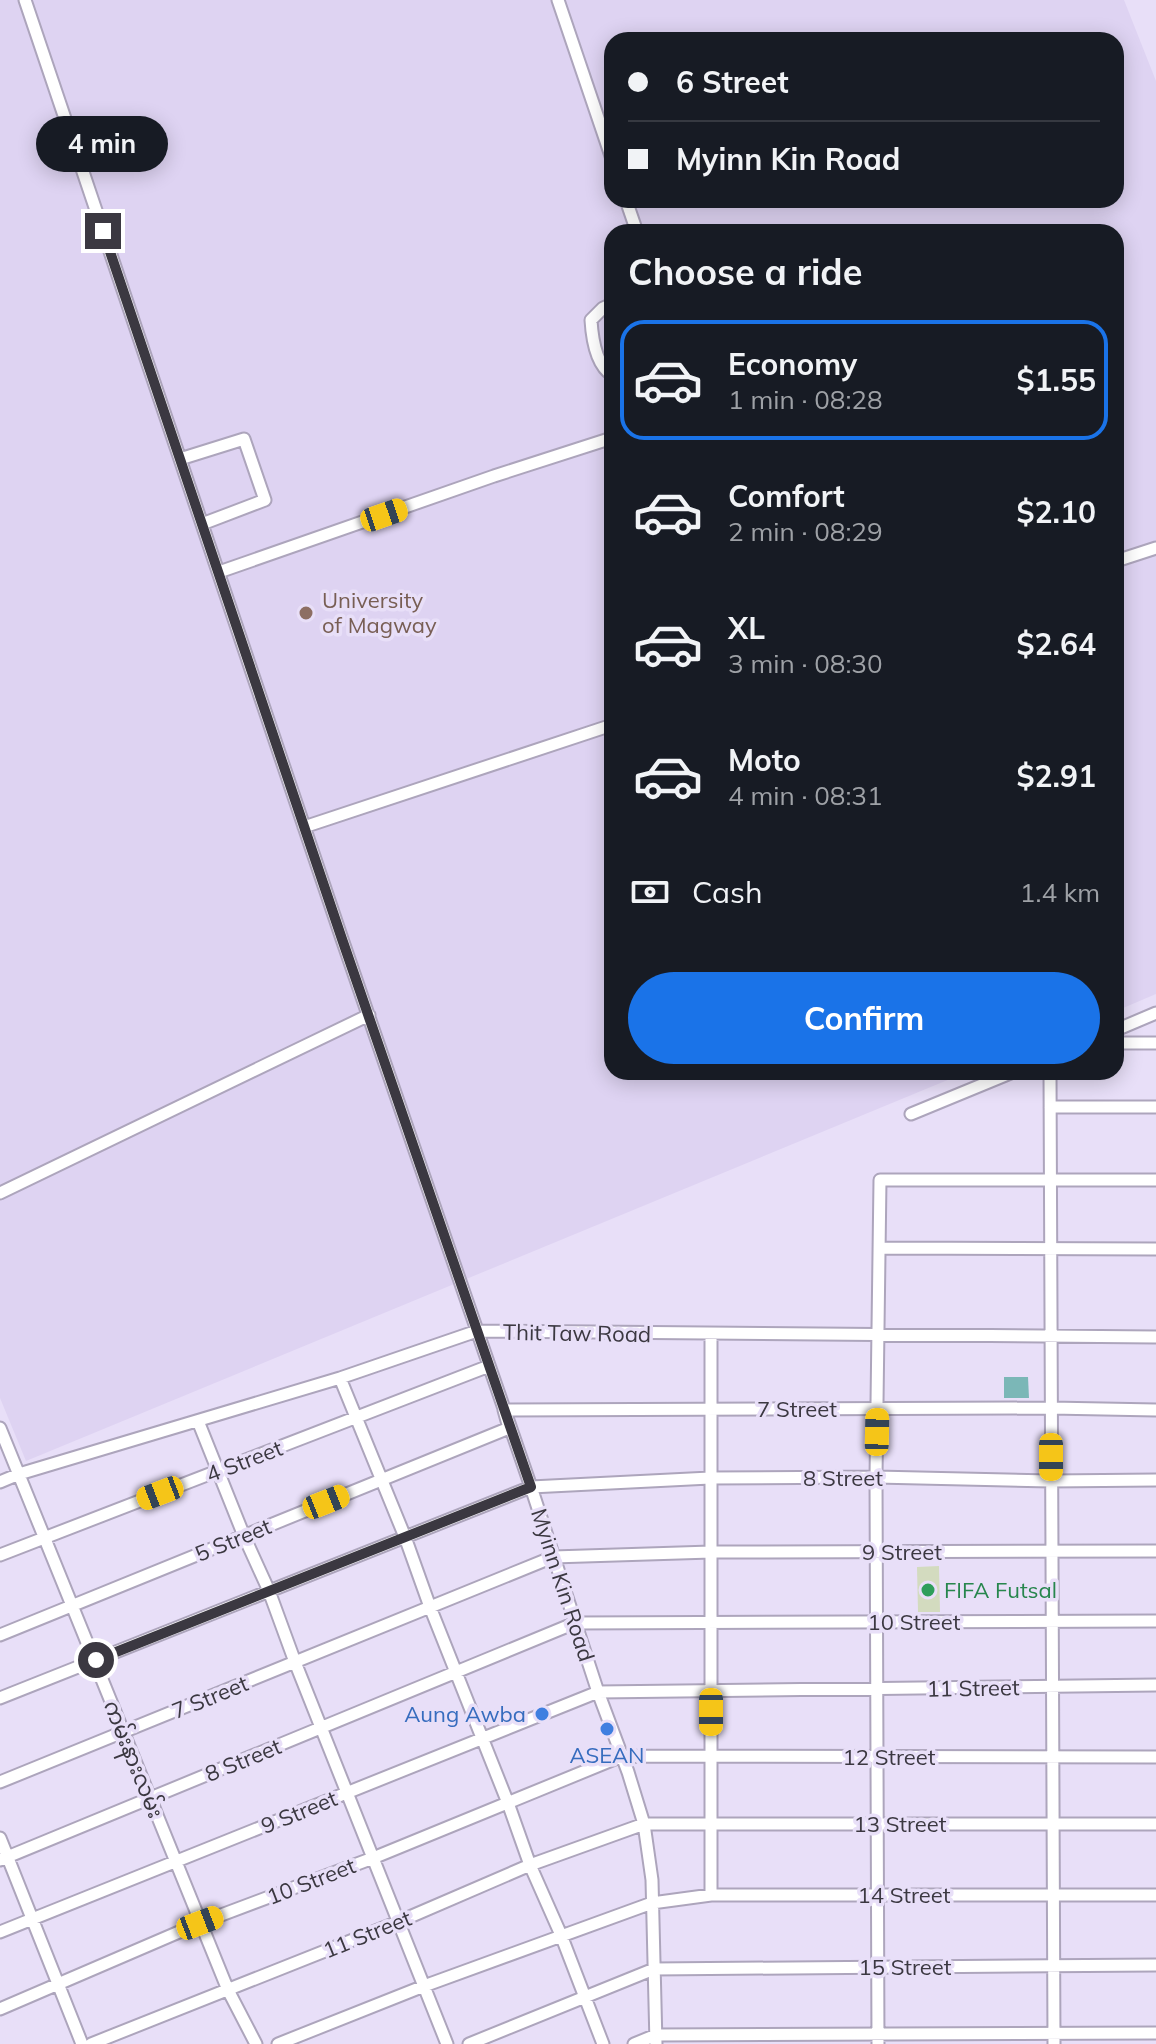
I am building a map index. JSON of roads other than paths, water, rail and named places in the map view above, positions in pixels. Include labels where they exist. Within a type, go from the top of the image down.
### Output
[{"type":"street","name":"Myinn Kin Road","points":[[25,0],[644,1824],[652,1880],[656,2040]]},
{"type":"street","points":[[558,0],[604,135]]},
{"type":"street","points":[[604,308],[591,320],[592,334],[604,366]]},
{"type":"street","points":[[180,459],[244,439],[265,500],[202,524]]},
{"type":"street","points":[[219,572],[604,441]]},
{"type":"street","points":[[1124,558],[1156,548]]},
{"type":"street","points":[[304,827],[604,728]]},
{"type":"street","points":[[1124,1027],[1156,1013]]},
{"type":"street","points":[[0,1193],[369,1015]]},
{"type":"street","points":[[1124,1043],[1156,1043]]},
{"type":"street","points":[[911,1114],[994,1080]]},
{"type":"street","points":[[1050,1080],[1054,2039]]},
{"type":"street","points":[[1050,1107],[1156,1107]]},
{"type":"street","points":[[878,2039],[876,1477],[880,1180],[1156,1180]]},
{"type":"street","points":[[879,1248],[1156,1249]]},
{"type":"street","name":"Thit Taw Road","points":[[0,1482],[340,1378],[477,1331],[1156,1337]]},
{"type":"street","points":[[711,1334],[711,1895]]},
{"type":"street","name":"4 Street","points":[[0,1555],[489,1366]]},
{"type":"street","points":[[340,1378],[603,2044]]},
{"type":"street","name":"7 Street","points":[[504,1410],[1156,1410]]},
{"type":"street","points":[[198,1421],[269,1591],[447,2044]]},
{"type":"street","name":"ကမ်းနားလမ်း","points":[[0,1428],[200,1923],[228,1990],[256,2044]]},
{"type":"street","name":"5 Street","points":[[0,1635],[509,1428]]},
{"type":"street","name":"8 Street","points":[[0,1698],[531,1487],[710,1478],[1156,1480]]},
{"type":"street","name":"9 Street","points":[[553,1557],[711,1552],[1156,1551]]},
{"type":"street","name":"7 Street","points":[[0,1782],[553,1557]]},
{"type":"street","name":"10 Street","points":[[575,1623],[1156,1621]]},
{"type":"street","name":"8 Street","points":[[4,1859],[575,1623]]},
{"type":"street","name":"11 Street","points":[[598,1692],[1156,1685]]},
{"type":"street","name":"9 Street","points":[[0,1932],[598,1692]]},
{"type":"street","name":"10 Street","points":[[0,2009],[200,1923],[373,1858],[622,1756]]},
{"type":"street","name":"12 Street","points":[[622,1756],[1156,1757]]},
{"type":"street","name":"11 Street","points":[[91,2044],[398,1922],[530,1865],[644,1824]]},
{"type":"street","name":"13 Street","points":[[644,1824],[1156,1824]]},
{"type":"street","points":[[0,1838],[4,1859],[32,1919],[82,2044]]},
{"type":"street","name":"14 Street","points":[[652,1903],[711,1895],[1156,1895]]},
{"type":"street","points":[[278,2044],[424,1986],[652,1903]]},
{"type":"street","name":"15 Street","points":[[654,1969],[1156,1965]]},
{"type":"street","points":[[469,2044],[654,1969]]},
{"type":"street","points":[[634,2044],[656,2040],[1054,2039],[1156,2033]]},
{"type":"place","name":"University of Magway","points":[[306,613]]},
{"type":"place","name":"FIFA Futsal","points":[[928,1590]]},
{"type":"place","name":"Aung Awba","points":[[542,1714]]},
{"type":"place","name":"ASEAN","points":[[607,1729]]}]
